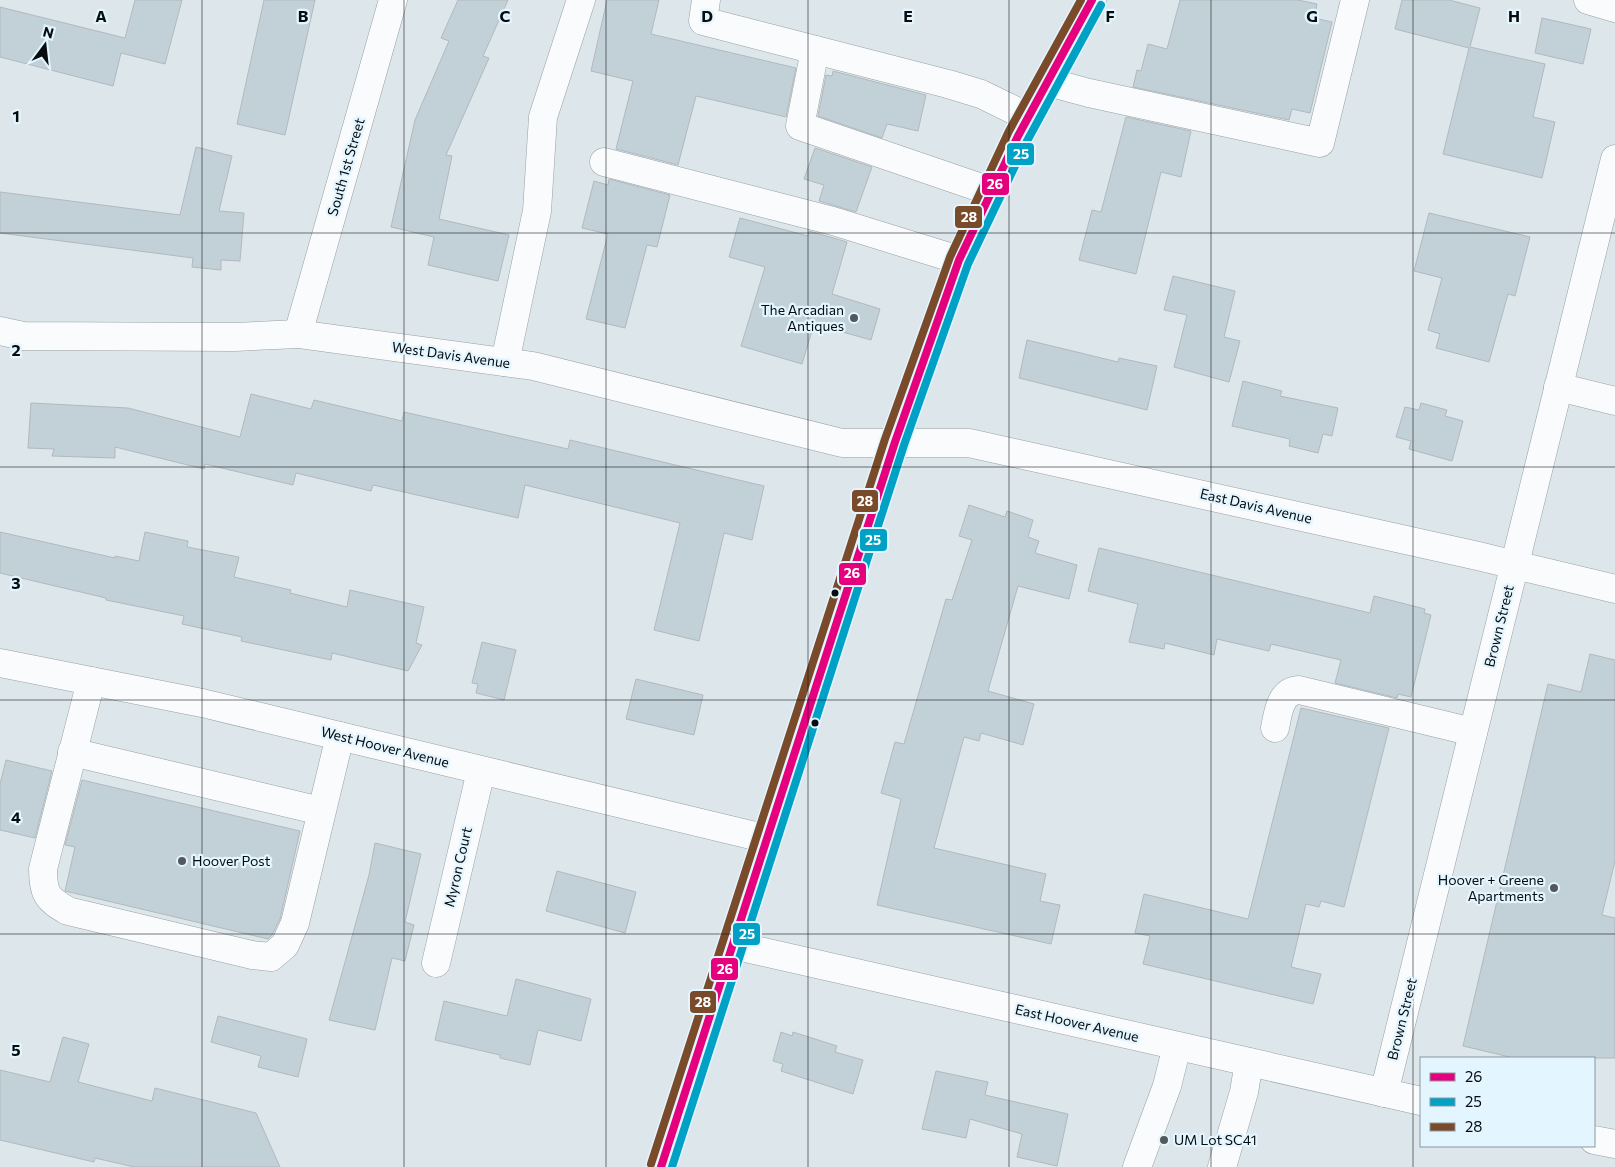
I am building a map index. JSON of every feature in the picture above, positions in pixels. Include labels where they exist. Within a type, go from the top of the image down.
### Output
[{"type":"street","name":"South 1st Street","points":[[298,334],[393,0]]},
{"type":"street","points":[[505,362],[537,211],[543,117],[581,0]]},
{"type":"street","points":[[706,0],[703,21],[980,94],[1028,118]]},
{"type":"street","points":[[661,1167],[895,442],[959,260],[990,191],[1092,0]]},
{"type":"street","points":[[1048,82],[1089,93],[1320,143],[1355,0]]},
{"type":"street","points":[[1588,0],[1615,8]]},
{"type":"street","points":[[815,50],[800,126],[990,191]]},
{"type":"street","name":"Brown Street","points":[[1384,1093],[1558,387],[1607,228],[1615,159]]},
{"type":"street","points":[[604,162],[833,221],[959,260]]},
{"type":"street","name":"West Davis Avenue","points":[[0,331],[23,336],[235,337],[298,334],[533,366],[842,443],[895,442]]},
{"type":"street","points":[[1558,387],[1615,401]]},
{"type":"street","name":"East Davis Avenue","points":[[895,442],[969,442],[1514,564],[1615,589]]},
{"type":"street","name":"West Hoover Avenue","points":[[0,663],[202,703],[768,839]]},
{"type":"street","points":[[91,681],[43,869],[43,887],[51,901],[68,911],[252,955],[271,957],[285,945],[295,923],[340,736]]},
{"type":"street","points":[[1275,728],[1284,697],[1292,690],[1299,690],[1473,732]]},
{"type":"street","points":[[72,752],[322,810]]},
{"type":"street","name":"Myron Court","points":[[436,963],[481,771]]},
{"type":"street","name":"East Hoover Avenue","points":[[733,945],[1420,1101]]},
{"type":"street","points":[[1137,1167],[1167,1086],[1177,1046]]},
{"type":"street","points":[[1222,1167],[1244,1092],[1249,1062]]},
{"type":"street","points":[[1595,1140],[1615,1144]]},
{"type":"building","points":[[135,0],[182,0],[165,64],[121,53],[113,86],[0,57],[0,7],[125,38]]},
{"type":"building","points":[[264,0],[315,0],[285,135],[237,124]]},
{"type":"building","points":[[458,0],[508,0],[483,56],[489,58],[446,155],[452,156],[439,219],[509,235],[498,281],[428,265],[434,237],[391,227],[415,120],[449,41],[441,38]]},
{"type":"building","points":[[607,0],[659,0],[651,34],[796,68],[786,117],[696,96],[678,165],[616,149],[633,81],[591,71]]},
{"type":"building","points":[[1180,0],[1298,0],[1317,4],[1314,18],[1332,22],[1310,113],[1292,109],[1289,120],[1133,87],[1137,70],[1141,71],[1148,44],[1167,49]]},
{"type":"building","points":[[1402,0],[1449,0],[1480,8],[1470,47],[1545,64],[1533,117],[1555,122],[1542,178],[1443,154],[1469,48],[1395,29]]},
{"type":"building","points":[[1542,18],[1591,29],[1583,64],[1535,53]]},
{"type":"building","points":[[833,71],[926,95],[918,131],[887,124],[882,138],[818,116],[826,75],[832,76]]},
{"type":"building","points":[[1126,117],[1191,131],[1181,177],[1161,172],[1136,274],[1079,260],[1092,210],[1101,212]]},
{"type":"building","points":[[196,147],[232,156],[219,211],[244,213],[240,261],[221,260],[221,270],[192,267],[193,258],[0,233],[0,192],[180,215]]},
{"type":"building","points":[[815,148],[872,167],[856,212],[819,201],[824,185],[804,179]]},
{"type":"building","points":[[609,179],[670,195],[657,247],[647,245],[625,328],[586,319],[608,234],[582,228],[594,181],[608,185]]},
{"type":"building","points":[[1429,213],[1530,237],[1515,296],[1508,294],[1489,362],[1436,348],[1440,334],[1428,330],[1442,278],[1414,271]]},
{"type":"building","points":[[740,218],[808,236],[809,231],[847,242],[832,294],[880,309],[871,340],[814,324],[802,364],[741,346],[765,267],[729,257]]},
{"type":"building","points":[[1173,276],[1235,291],[1224,337],[1240,341],[1229,382],[1174,367],[1187,315],[1164,310]]},
{"type":"building","points":[[1027,340],[1118,362],[1119,358],[1157,366],[1147,410],[1019,378]]},
{"type":"building","points":[[1243,381],[1282,391],[1280,396],[1338,408],[1332,436],[1323,434],[1318,453],[1289,446],[1290,439],[1232,426]]},
{"type":"building","points":[[251,394],[311,409],[314,400],[402,421],[404,412],[568,449],[570,440],[764,486],[752,540],[724,533],[699,641],[654,630],[680,523],[525,485],[518,518],[373,485],[371,491],[296,473],[293,485],[205,464],[204,469],[115,447],[115,458],[52,456],[54,449],[28,448],[31,403],[128,408],[240,437]]},
{"type":"building","points":[[1421,403],[1447,410],[1445,416],[1463,421],[1452,461],[1409,449],[1411,441],[1396,437],[1405,407],[1419,410]]},
{"type":"building","points":[[969,505],[1005,517],[1007,511],[1033,520],[1028,537],[1039,541],[1035,553],[1077,565],[1069,599],[1018,586],[988,691],[1034,704],[1023,745],[981,733],[979,741],[964,737],[934,848],[1046,874],[1040,901],[1060,905],[1051,944],[877,905],[901,799],[881,793],[895,742],[904,744],[946,599],[952,600],[972,540],[959,536]]},
{"type":"building","points":[[0,532],[115,558],[115,556],[139,561],[145,532],[188,541],[187,547],[239,557],[234,577],[291,590],[290,593],[347,607],[350,590],[424,607],[416,643],[422,645],[408,671],[332,653],[331,660],[241,641],[242,637],[182,624],[184,616],[106,600],[106,598],[0,573]]},
{"type":"building","points":[[1099,548],[1370,613],[1374,596],[1425,609],[1424,613],[1431,615],[1411,697],[1398,694],[1397,698],[1335,683],[1341,660],[1271,644],[1269,651],[1217,639],[1214,655],[1165,643],[1164,649],[1129,642],[1138,604],[1088,591]]},
{"type":"building","points":[[482,642],[516,650],[504,700],[476,693],[478,684],[472,683]]},
{"type":"building","name":"Hoover + Greene Apartments","points":[[1590,654],[1615,660],[1615,861],[1602,915],[1615,918],[1615,1058],[1510,1057],[1463,1046],[1548,684],[1581,692]]},
{"type":"building","points":[[636,679],[703,695],[694,735],[626,719]]},
{"type":"building","points":[[1301,708],[1389,728],[1344,907],[1321,901],[1319,907],[1306,904],[1291,967],[1321,974],[1313,1004],[1143,964],[1150,936],[1135,933],[1144,894],[1248,919]]},
{"type":"building","points":[[6,760],[52,771],[35,838],[0,830],[0,784]]},
{"type":"building","name":"Hoover Post","points":[[82,780],[300,831],[280,919],[272,935],[268,939],[65,891],[75,847],[65,845]]},
{"type":"building","points":[[375,843],[421,854],[405,922],[414,925],[405,961],[392,958],[375,1030],[329,1020],[369,875]]},
{"type":"building","points":[[557,871],[636,892],[625,933],[546,911]]},
{"type":"building","points":[[516,979],[591,999],[581,1041],[538,1030],[530,1065],[500,1058],[500,1055],[435,1040],[444,1001],[507,1016]]},
{"type":"building","points":[[218,1016],[307,1039],[298,1077],[258,1067],[261,1056],[211,1042]]},
{"type":"building","points":[[781,1032],[792,1036],[793,1032],[837,1046],[835,1052],[863,1060],[853,1094],[781,1071],[783,1064],[773,1061]]},
{"type":"building","points":[[63,1037],[89,1044],[78,1082],[152,1101],[155,1088],[256,1113],[280,1167],[134,1167],[95,1158],[94,1162],[0,1140],[0,1070],[50,1082]]},
{"type":"building","points":[[936,1071],[988,1082],[985,1095],[1068,1114],[1057,1166],[1017,1157],[1022,1134],[970,1119],[966,1138],[922,1129]]},
{"type":"transit line","name":"28","points":[[651,1164],[885,439],[950,257],[1009,131],[1081,0]]},
{"type":"transit line","name":"26","points":[[661,1167],[895,442],[959,260],[1018,136],[1092,0]]},
{"type":"transit line","name":"25","points":[[672,1167],[904,445],[968,264],[1027,141],[1101,5]]},
{"type":"place","name":"The Arcadian Antiques","points":[[854,318]]},
{"type":"place","name":"Hoover Post","points":[[182,861]]},
{"type":"place","name":"Hoover + Greene Apartments","points":[[1554,888]]},
{"type":"place","name":"UM Lot SC41","points":[[1164,1140]]}]
